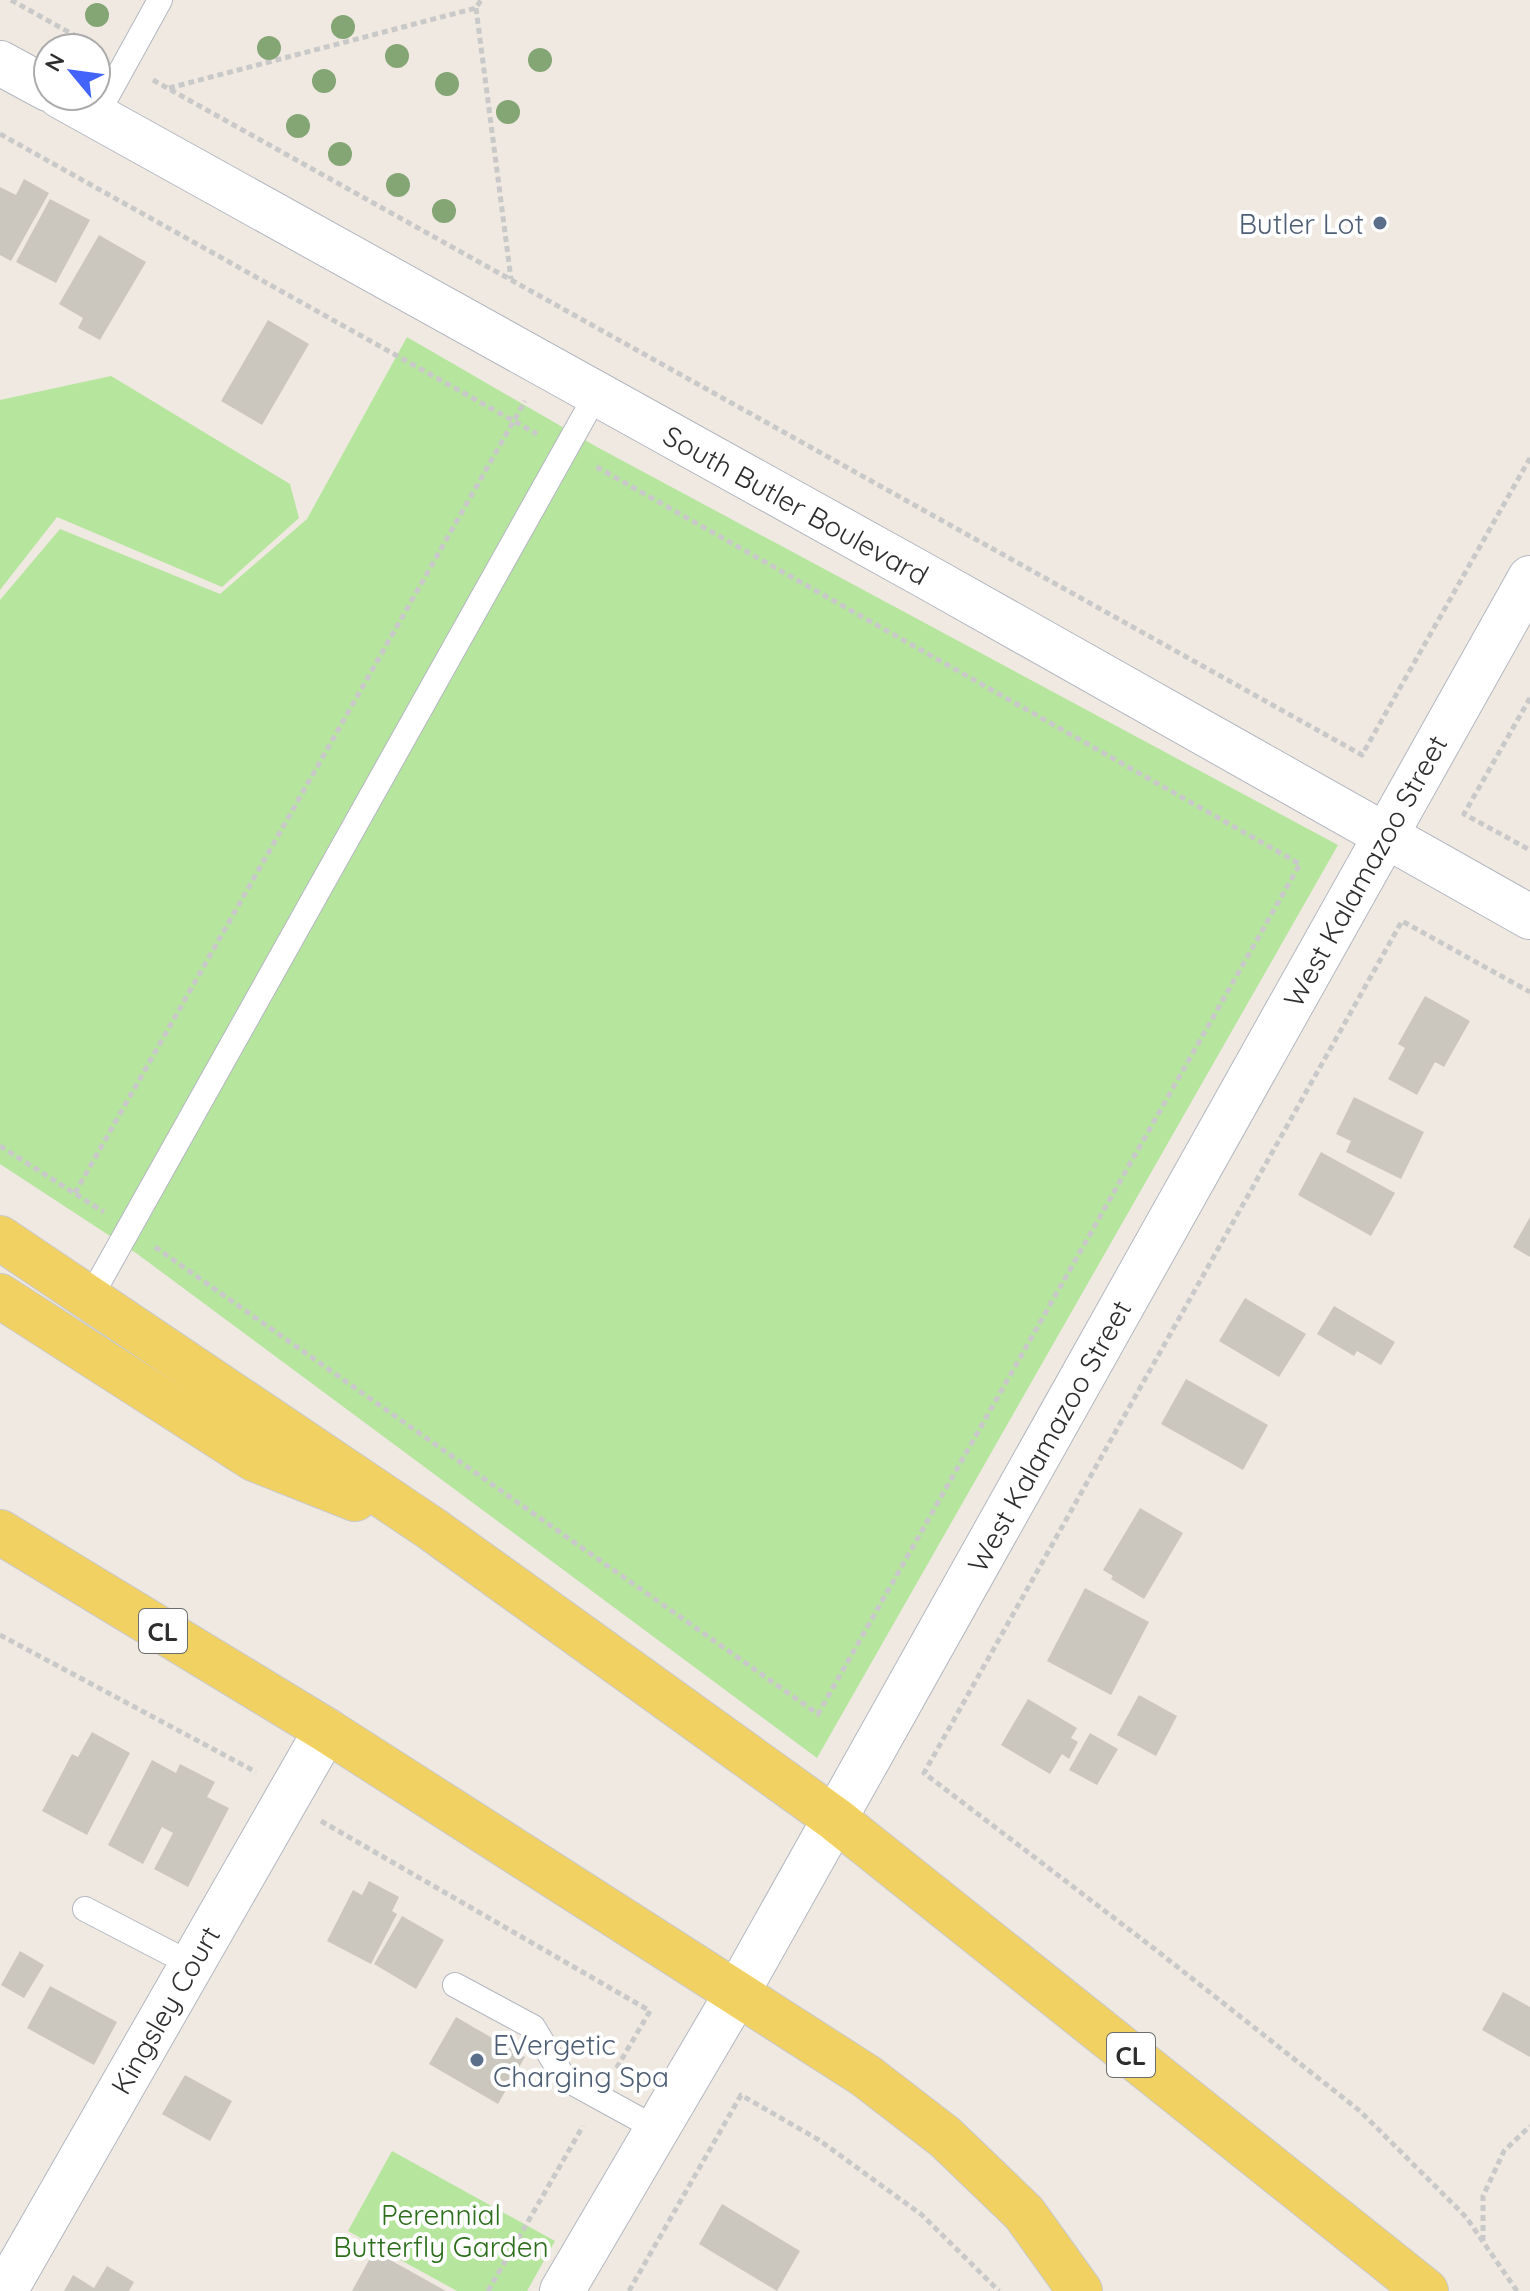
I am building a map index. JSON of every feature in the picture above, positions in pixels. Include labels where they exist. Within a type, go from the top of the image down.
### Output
[{"type":"main road","points":[[0,1238],[432,1529],[835,1819]]},
{"type":"main road","points":[[0,1296],[254,1459],[432,1529]]},
{"type":"main road","name":"CL","points":[[0,1532],[326,1730],[866,2076],[945,2137],[1024,2213],[1080,2291]]},
{"type":"main road","name":"CL","points":[[835,1819],[1426,2291]]},
{"type":"street","points":[[0,63],[32,80]]},
{"type":"street","name":"South Butler Boulevard","points":[[89,112],[936,582],[1530,917]]},
{"type":"street","name":"West Kalamazoo Street","points":[[562,2291],[737,1993],[1530,578]]},
{"type":"street","name":"Kingsley Court","points":[[5,2291],[326,1730]]},
{"type":"lane","points":[[112,76],[126,64],[160,0]]},
{"type":"lane","points":[[90,1298],[596,395]]},
{"type":"lane","points":[[85,1909],[191,1964]]},
{"type":"lane","points":[[455,1985],[533,2027],[564,2078],[657,2129]]},
{"type":"path","points":[[11,0],[1362,755],[1530,458]]},
{"type":"path","points":[[481,0],[476,8],[511,279]]},
{"type":"path","points":[[168,89],[476,8]]},
{"type":"path","points":[[0,134],[1300,864],[818,1714],[128,1228],[0,1146]]},
{"type":"path","points":[[75,1193],[575,315]]},
{"type":"path","points":[[1530,698],[1464,814],[1530,850]]},
{"type":"path","points":[[1517,2291],[1466,2217],[1360,2111],[924,1773],[1402,921],[1530,992]]},
{"type":"path","points":[[0,1635],[266,1778]]},
{"type":"path","points":[[311,1815],[650,2011],[488,2291]]},
{"type":"path","points":[[629,2291],[741,2095],[819,2140],[922,2215],[999,2291]]},
{"type":"path","points":[[1483,2242],[1483,2196],[1504,2151],[1530,2126]]},
{"type":"green space","points":[[407,337],[597,447],[1338,845],[817,1758],[136,1253],[0,1164],[0,600],[60,529],[220,594],[307,519]]},
{"type":"green space","points":[[111,376],[290,484],[299,518],[222,587],[57,517],[0,590],[0,400]]},
{"type":"green space","name":"Perennial Butterfly Garden","points":[[392,2151],[555,2241],[527,2291],[457,2291],[348,2231]]},
{"type":"building","points":[[24,179],[49,193],[11,261],[0,255],[0,187],[16,195]]},
{"type":"building","points":[[50,199],[90,220],[56,283],[16,262]]},
{"type":"building","points":[[99,235],[146,262],[100,340],[78,328],[83,318],[59,304]]},
{"type":"building","points":[[268,320],[309,344],[262,425],[221,401]]},
{"type":"building","points":[[1425,996],[1470,1021],[1444,1067],[1435,1062],[1417,1095],[1388,1079],[1405,1048],[1398,1044]]},
{"type":"building","points":[[1354,1097],[1424,1132],[1401,1179],[1346,1152],[1351,1141],[1336,1134]]},
{"type":"building","points":[[1321,1152],[1395,1193],[1371,1236],[1298,1195]]},
{"type":"building","points":[[1530,1217],[1530,1257],[1513,1247]]},
{"type":"building","points":[[1245,1298],[1306,1334],[1279,1377],[1219,1341]]},
{"type":"building","points":[[1334,1306],[1395,1342],[1381,1365],[1357,1351],[1354,1356],[1317,1334]]},
{"type":"building","points":[[1186,1379],[1268,1425],[1243,1470],[1161,1424]]},
{"type":"building","points":[[1140,1508],[1183,1533],[1144,1599],[1111,1579],[1113,1576],[1103,1570]]},
{"type":"building","points":[[1085,1588],[1149,1622],[1111,1695],[1047,1661]]},
{"type":"building","points":[[1139,1695],[1177,1716],[1156,1756],[1117,1735]]},
{"type":"building","points":[[1028,1699],[1077,1728],[1071,1738],[1078,1742],[1069,1759],[1062,1754],[1050,1774],[1001,1745]]},
{"type":"building","points":[[92,1732],[130,1753],[87,1835],[42,1811],[72,1754],[78,1757]]},
{"type":"building","points":[[1090,1733],[1118,1749],[1097,1785],[1069,1770]]},
{"type":"building","points":[[152,1760],[176,1773],[180,1764],[215,1782],[207,1797],[229,1808],[188,1887],[154,1869],[173,1833],[162,1827],[143,1864],[108,1845]]},
{"type":"building","points":[[369,1881],[399,1897],[392,1911],[397,1914],[371,1964],[327,1941],[353,1890],[362,1895]]},
{"type":"building","points":[[402,1916],[444,1940],[416,1989],[374,1964]]},
{"type":"building","points":[[20,1951],[44,1965],[24,1998],[1,1985]]},
{"type":"building","points":[[50,1986],[117,2022],[94,2065],[27,2028]]},
{"type":"building","points":[[1503,1992],[1530,2007],[1530,2057],[1482,2030]]},
{"type":"building","name":"EVergetic Charging Spa","points":[[456,2017],[525,2057],[498,2104],[429,2064]]},
{"type":"building","points":[[185,2075],[232,2101],[210,2141],[162,2114]]},
{"type":"building","points":[[722,2204],[800,2251],[777,2291],[699,2244]]},
{"type":"building","points":[[374,2251],[446,2291],[352,2291]]},
{"type":"building","points":[[107,2266],[134,2282],[129,2291],[64,2291],[73,2275],[94,2288]]},
{"type":"place","name":"Butler Lot","points":[[1380,223]]},
{"type":"place","name":"EVergetic Charging Spa","points":[[477,2060]]}]
